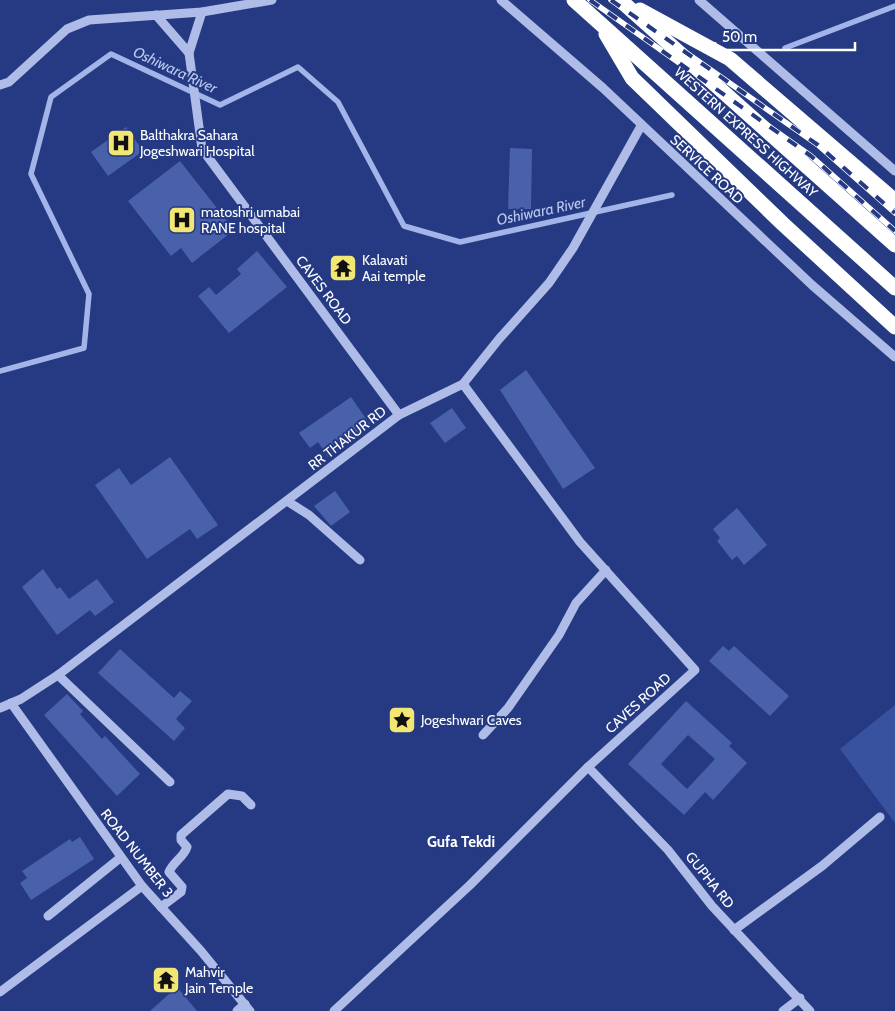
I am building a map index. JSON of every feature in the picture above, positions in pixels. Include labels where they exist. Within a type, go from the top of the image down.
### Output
[{"type":"highway","name":"WESTERN EXPRESS HIGHWAY","points":[[574,0],[892,285]]},
{"type":"highway","name":"WESTERN EXPRESS HIGHWAY","points":[[621,0],[895,245]]},
{"type":"highway","points":[[621,0],[730,60],[895,201]]},
{"type":"highway","points":[[597,20],[632,78],[783,224],[895,327]]},
{"type":"street","points":[[0,85],[9,82],[67,29],[89,20],[202,12],[272,0]]},
{"type":"street","name":"SERVICE ROAD","points":[[501,0],[603,88],[641,126],[812,285],[895,357]]},
{"type":"street","points":[[699,0],[895,171]]},
{"type":"street","name":"CAVES ROAD","points":[[202,12],[189,52],[202,149],[399,415]]},
{"type":"street","points":[[156,15],[189,52]]},
{"type":"street","name":"RR THAKUR RD","points":[[0,708],[21,699],[58,675],[399,415],[463,384],[499,339],[550,283],[573,248],[609,180],[641,126]]},
{"type":"street","name":"CAVES ROAD","points":[[334,1011],[470,885],[588,767],[695,670],[580,542],[463,384]]},
{"type":"street","points":[[287,501],[309,515],[360,560]]},
{"type":"street","points":[[484,735],[508,708],[559,635],[576,603],[606,570]]},
{"type":"street","points":[[58,675],[170,782]]},
{"type":"street","name":"ROAD NUMBER 3","points":[[11,703],[120,858],[248,1008]]},
{"type":"street","name":"GUPHA RD","points":[[588,767],[668,850],[734,930],[800,998],[810,1011]]},
{"type":"street","points":[[161,907],[181,892],[182,887],[169,872],[171,866],[185,852],[186,847],[181,840],[181,836],[228,794],[242,796],[251,805]]},
{"type":"street","points":[[734,930],[822,866],[880,817]]},
{"type":"street","points":[[48,916],[120,858]]},
{"type":"street","points":[[0,992],[142,886]]},
{"type":"street","points":[[783,1011],[800,998]]},
{"type":"street","points":[[237,1011],[248,1008]]},
{"type":"shaded area","points":[[895,705],[895,823],[840,749]]},
{"type":"building","points":[[126,127],[143,151],[108,176],[91,152]]},
{"type":"building","points":[[510,148],[532,149],[531,209],[508,209]]},
{"type":"building","points":[[180,161],[234,230],[192,263],[181,248],[171,256],[128,201]]},
{"type":"building","points":[[257,251],[287,287],[229,333],[198,296],[209,287],[216,295],[241,274],[237,269]]},
{"type":"building","points":[[526,370],[595,468],[563,489],[500,390]]},
{"type":"building","points":[[351,397],[371,426],[328,457],[318,442],[310,448],[299,433]]},
{"type":"building","points":[[452,408],[466,428],[445,443],[430,423]]},
{"type":"building","points":[[170,457],[218,525],[197,539],[190,529],[147,559],[95,485],[119,468],[131,485]]},
{"type":"building","points":[[335,491],[350,512],[331,526],[314,506]]},
{"type":"building","points":[[737,508],[767,545],[744,565],[737,556],[732,560],[717,541],[720,538],[713,529]]},
{"type":"building","points":[[43,569],[57,589],[60,587],[69,599],[97,579],[114,602],[95,616],[90,610],[57,635],[22,587]]},
{"type":"building","points":[[723,646],[729,651],[734,646],[789,696],[770,716],[709,661]]},
{"type":"building","points":[[120,649],[174,698],[180,691],[192,701],[176,719],[185,728],[174,741],[98,673]]},
{"type":"building","points":[[67,694],[83,711],[80,714],[102,739],[105,736],[140,774],[117,796],[44,715]]},
{"type":"building","points":[[686,701],[732,743],[729,746],[747,763],[713,800],[705,792],[684,815],[628,764]],"holes":[[[688,735],[715,759],[687,789],[661,764]]]},
{"type":"building","points":[[80,837],[94,859],[31,900],[20,883],[27,878],[22,871],[70,839],[72,842]]},
{"type":"building","points":[[177,987],[197,1011],[150,1011]]},
{"type":"waterway","name":"Oshiwara River","points":[[785,48],[895,6]]},
{"type":"waterway","name":"Oshiwara River","points":[[0,371],[84,348],[89,294],[31,174],[51,97],[111,54],[220,105],[298,67],[338,102],[404,226],[460,242],[672,195]]},
{"type":"railway","points":[[590,0],[811,156],[895,231]]},
{"type":"railway","points":[[611,0],[818,145],[895,213]]},
{"type":"place","name":"Balthakra Sahara Jogeshwari Hospital","points":[[121,143]]},
{"type":"place","name":"matoshri umabai RANE hospital","points":[[182,220]]},
{"type":"place","name":"Kalavati Aai temple","points":[[343,268]]},
{"type":"place","name":"Jogeshwari Caves","points":[[402,720]]},
{"type":"place","name":"Mahvir Jain Temple","points":[[166,980]]},
{"type":"district","name":"Gufa Tekdi","points":[[461,842]]}]
